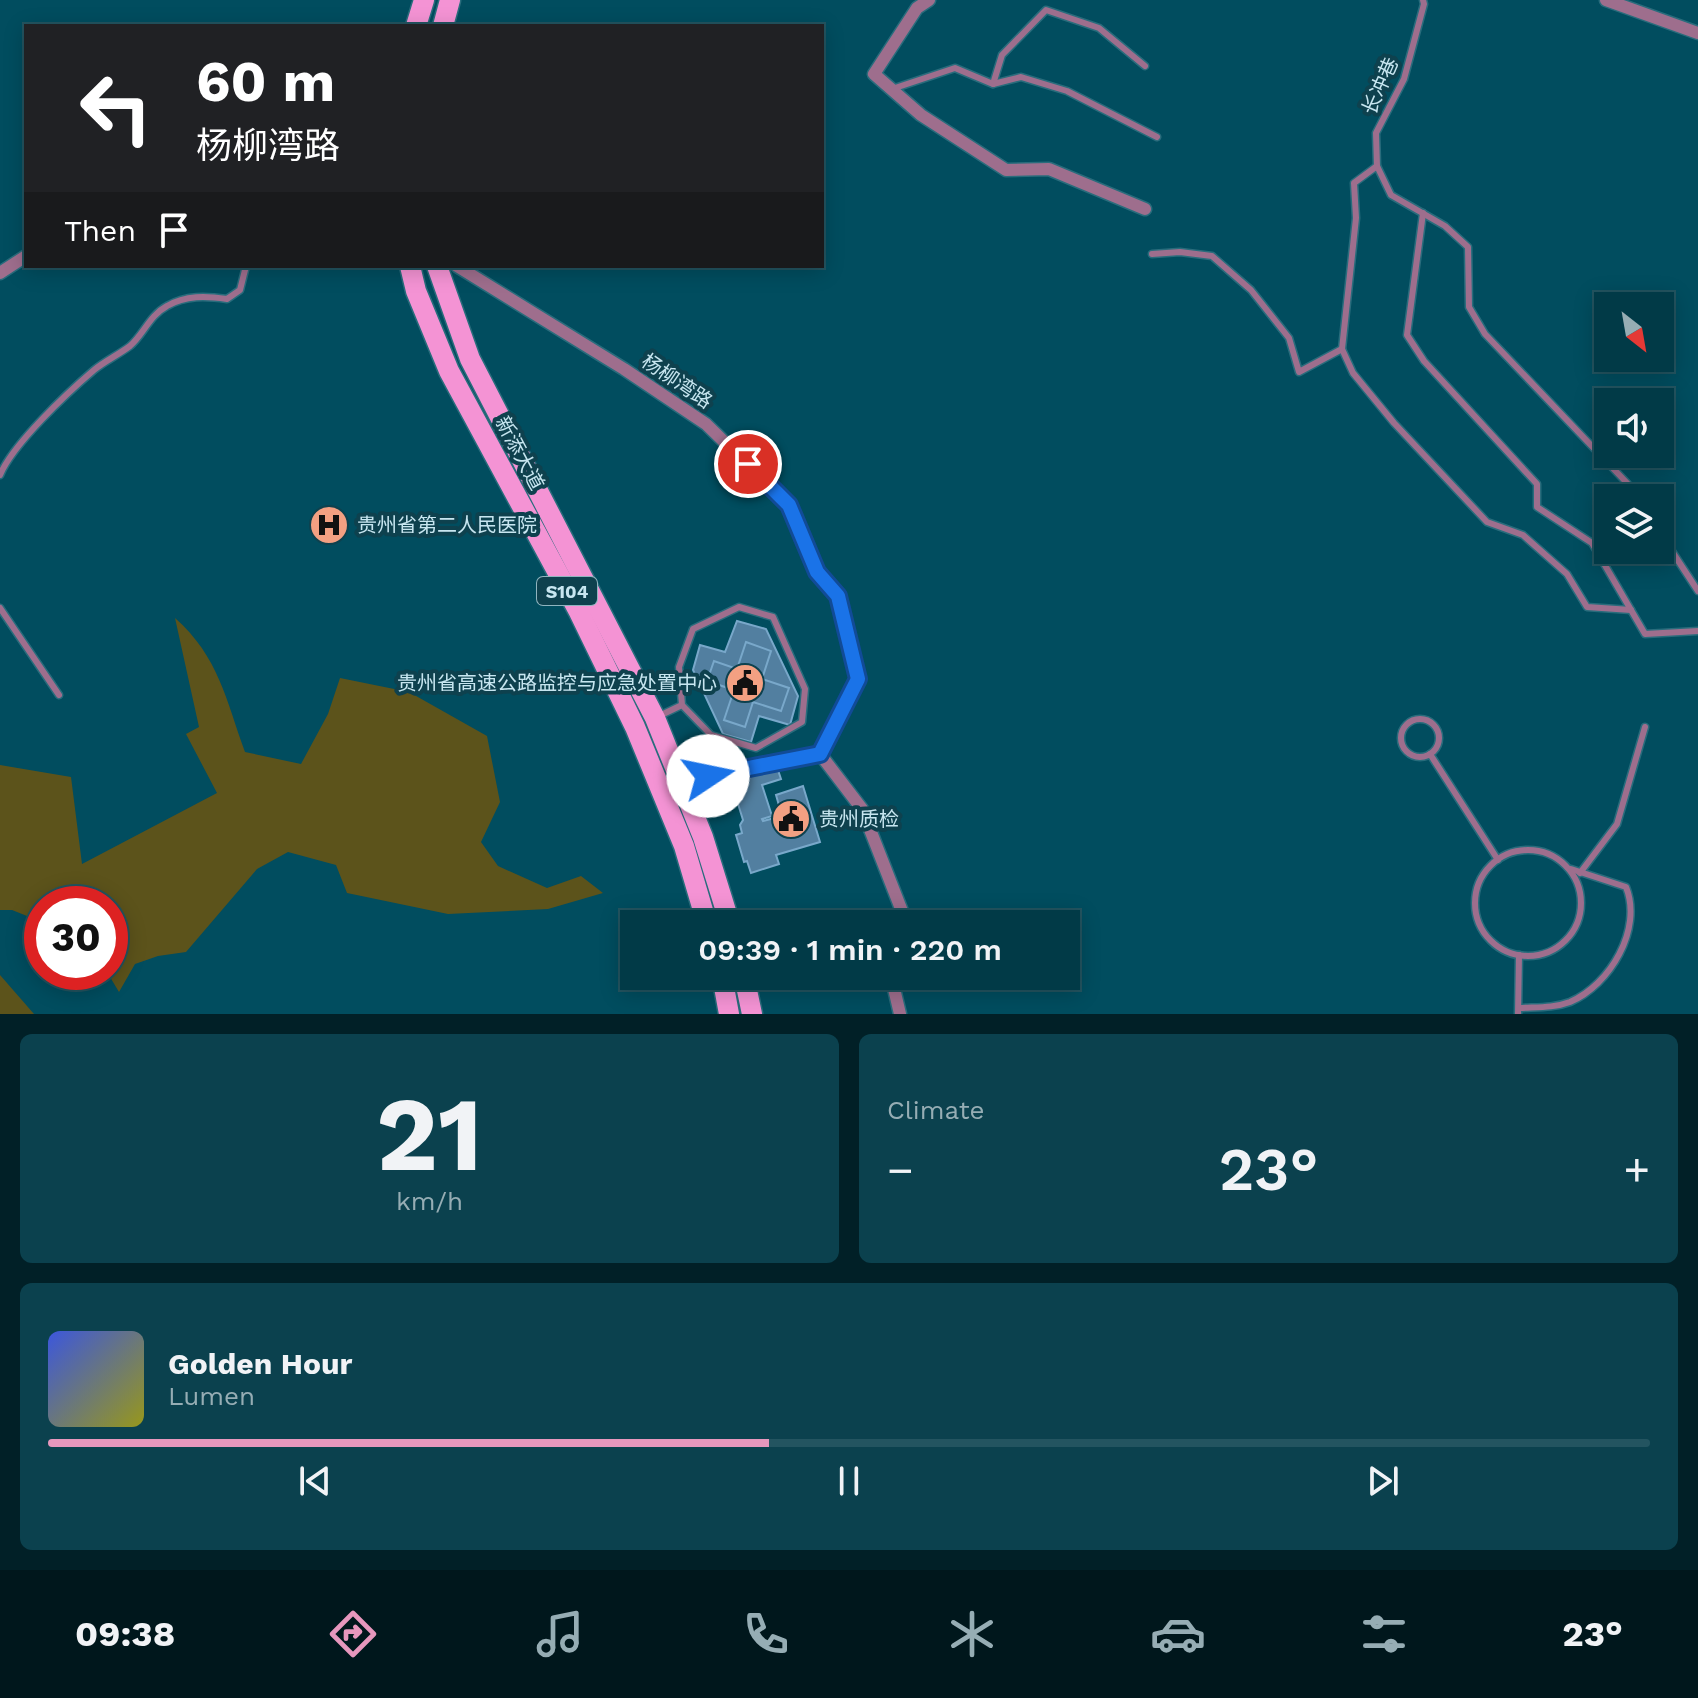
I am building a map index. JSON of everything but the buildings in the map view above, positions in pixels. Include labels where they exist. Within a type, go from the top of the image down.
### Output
[{"type":"main road","points":[[417,24],[424,0]]},
{"type":"main road","points":[[444,24],[450,0]]},
{"type":"main road","name":"新添大道","points":[[410,268],[416,291],[449,371],[579,612],[635,727],[684,846],[703,910]]},
{"type":"main road","name":"新添大道","points":[[438,268],[470,359],[655,718],[703,837],[726,910]]},
{"type":"main road","points":[[725,990],[729,1014]]},
{"type":"main road","points":[[747,990],[752,1014]]},
{"type":"street","points":[[929,0],[917,8],[874,74],[921,115],[1006,170],[1049,169],[1145,209]]},
{"type":"street","points":[[1606,0],[1698,33]]},
{"type":"street","points":[[2,269],[24,257]]},
{"type":"street","name":"杨柳湾路","points":[[460,268],[624,369],[706,424],[789,505],[817,572],[838,596],[858,679],[820,754]]},
{"type":"street","points":[[680,781],[820,754],[862,809],[902,910]]},
{"type":"street","points":[[894,990],[900,1014]]},
{"type":"lane","name":"长冲巷","points":[[1377,166],[1376,133],[1404,79],[1423,0]]},
{"type":"lane","points":[[993,84],[1002,55],[1046,10],[1099,28],[1145,66]]},
{"type":"lane","points":[[892,89],[955,68],[993,84],[1021,77],[1067,91],[1157,137]]},
{"type":"lane","points":[[1628,484],[1485,334],[1469,307],[1468,247],[1445,226],[1391,195],[1377,166],[1354,183],[1356,218],[1342,349],[1353,373],[1394,423],[1487,522],[1523,535],[1567,574],[1587,607],[1631,610]]},
{"type":"lane","points":[[1423,213],[1407,335],[1424,361],[1537,484],[1537,507],[1592,543],[1645,634],[1698,631]]},
{"type":"lane","points":[[1152,254],[1180,252],[1212,256],[1251,290],[1289,338],[1299,372],[1342,349]]},
{"type":"lane","points":[[0,475],[4,464],[45,417],[95,369],[133,344],[144,326],[167,306],[201,295],[227,299],[240,290],[246,268]]},
{"type":"lane","points":[[1674,554],[1698,591]]},
{"type":"lane","points":[[739,607],[773,617],[805,689],[802,722],[756,748],[711,735],[682,705],[679,667],[693,629],[739,607]]},
{"type":"lane","points":[[0,608],[59,695]]},
{"type":"lane","points":[[655,718],[682,705]]},
{"type":"lane","points":[[1421,719],[1436,728],[1438,745],[1430,754],[1418,757],[1403,746],[1402,734],[1409,723],[1421,719]]},
{"type":"lane","points":[[1580,873],[1617,824],[1645,727]]},
{"type":"lane","points":[[1430,754],[1498,860]]},
{"type":"lane","points":[[1519,955],[1519,1011],[1572,1001],[1590,989],[1616,960],[1631,925],[1630,897],[1626,887],[1580,873],[1537,850],[1520,850],[1491,864],[1475,894],[1475,911],[1480,927],[1489,940],[1503,950],[1519,955],[1537,955],[1555,949],[1569,937],[1578,921],[1581,903],[1578,884],[1569,868]]},
{"type":"shaded area","points":[[175,618],[202,648],[211,664],[245,752],[301,764],[328,714],[340,678],[409,692],[487,736],[500,802],[481,842],[498,866],[547,888],[581,876],[603,893],[548,909],[448,914],[347,893],[336,865],[288,852],[257,869],[186,952],[158,956],[135,964],[128,976],[128,886],[24,886],[24,915],[0,910],[0,765],[71,777],[82,864],[217,793],[186,734],[199,727]]},
{"type":"shaded area","points":[[0,975],[34,1014],[0,1014]]},
{"type":"place","name":"贵州省第二人民医院","points":[[329,525]]},
{"type":"place","name":"贵州省高速公路监控与应急处置中心","points":[[745,683]]},
{"type":"place","name":"贵州质检","points":[[791,819]]},
{"type":"route","points":[[708,776],[820,754],[858,679],[838,596],[817,572],[789,505],[748,464]]}]
